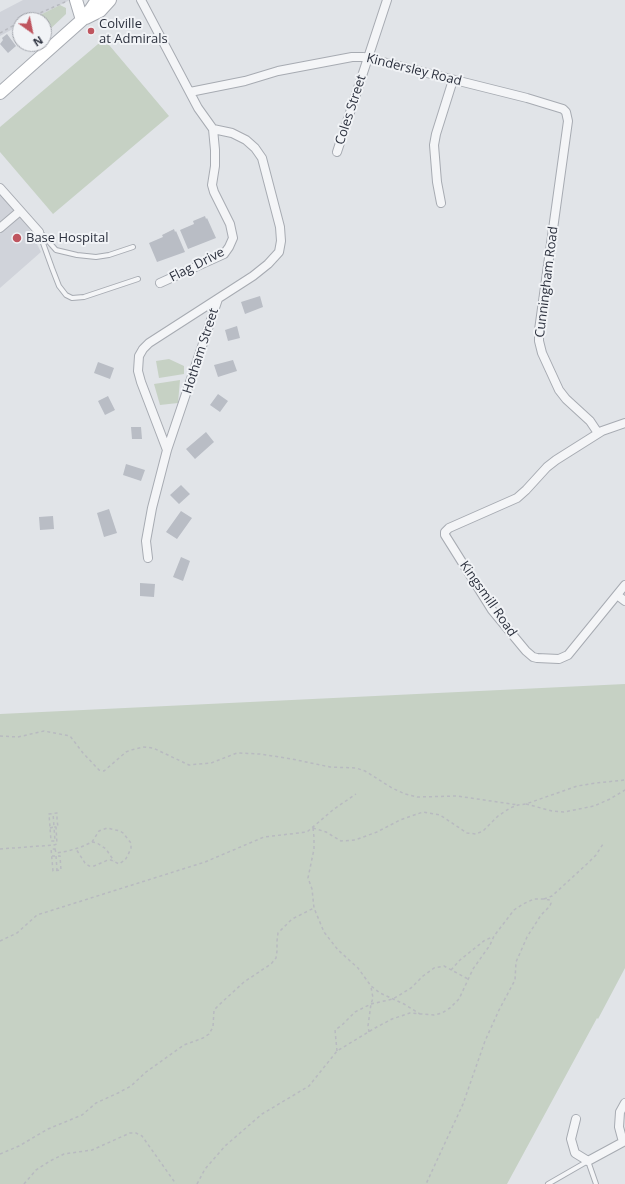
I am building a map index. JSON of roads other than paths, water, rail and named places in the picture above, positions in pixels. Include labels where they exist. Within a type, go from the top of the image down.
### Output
[{"type":"street","points":[[0,93],[82,20],[97,0]]},
{"type":"street","points":[[82,20],[100,11],[110,0]]},
{"type":"street","points":[[141,0],[205,119],[213,129]]},
{"type":"street","name":"Coles Street","points":[[337,152],[387,0]]},
{"type":"street","points":[[72,2],[82,20]]},
{"type":"street","name":"Kindersley Road","points":[[190,92],[245,81],[278,71],[352,57],[368,58],[559,107],[566,112]]},
{"type":"street","points":[[441,203],[437,182],[434,145],[453,80]]},
{"type":"street","name":"Cunningham Road","points":[[566,112],[568,121],[539,330],[539,341],[542,353],[559,390],[566,399],[590,421],[598,433]]},
{"type":"street","name":"Flag Drive","points":[[160,283],[224,254],[230,247],[233,238],[230,224],[212,185],[216,166],[213,129]]},
{"type":"street","name":"Hotham Street","points":[[148,558],[146,541],[152,508],[167,450],[218,299],[253,276],[268,264],[278,252],[281,241],[280,227],[262,158],[255,148],[246,140],[232,133],[213,129]]},
{"type":"street","points":[[0,188],[39,232]]},
{"type":"street","points":[[0,228],[20,211]]},
{"type":"street","points":[[167,450],[141,382],[138,371],[139,356],[149,343],[218,299]]},
{"type":"street","points":[[598,433],[607,428],[625,423]]},
{"type":"street","name":"Kingsmill Road","points":[[598,433],[552,464],[522,495],[449,528],[445,532],[446,537],[492,610],[526,651],[537,658],[559,659],[568,655],[625,585]]},
{"type":"street","points":[[617,595],[625,601]]},
{"type":"street","points":[[576,1120],[571,1139],[575,1153],[588,1161],[624,1142],[619,1127],[620,1112],[625,1103]]},
{"type":"lane","points":[[39,232],[56,250],[77,255],[96,257],[109,255],[133,247]]},
{"type":"lane","points":[[39,232],[59,286],[66,296],[72,298],[84,297],[138,279]]},
{"type":"lane","points":[[548,1184],[588,1161],[596,1184]]},
{"type":"place","name":"Colville at Admirals","points":[[91,31]]},
{"type":"place","name":"Base Hospital","points":[[17,238]]}]
